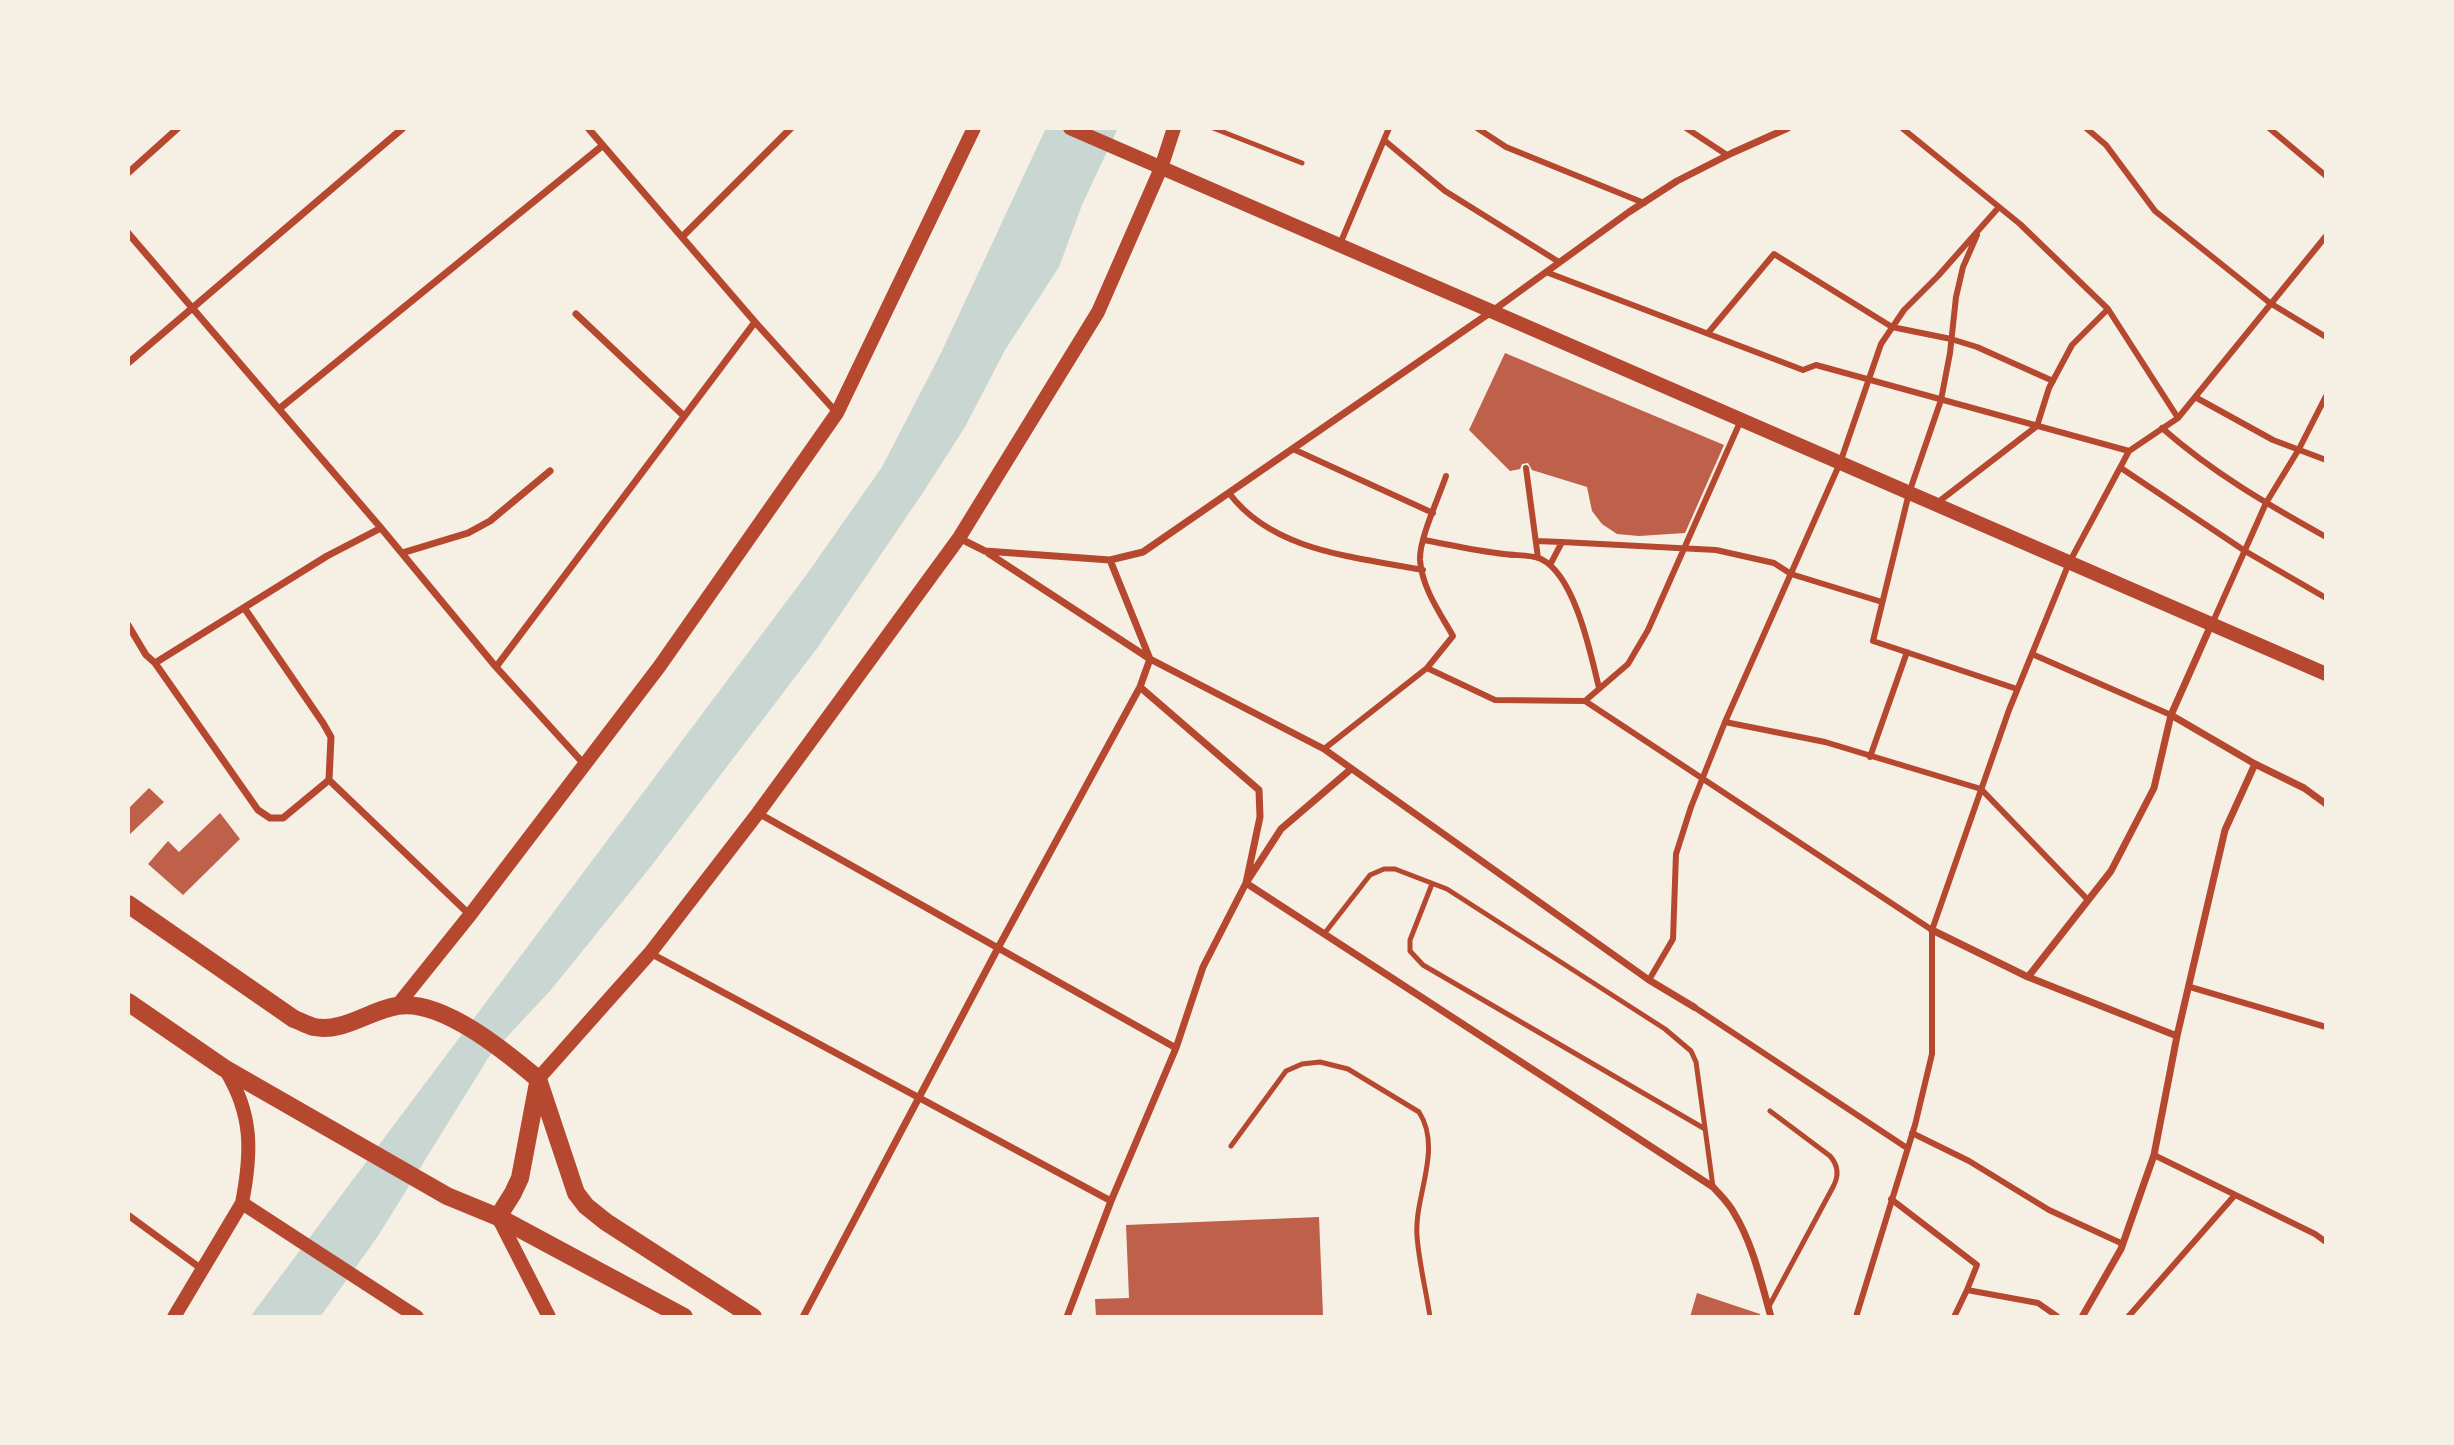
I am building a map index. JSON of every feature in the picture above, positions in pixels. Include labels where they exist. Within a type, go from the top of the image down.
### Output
[{"type":"main road","points":[[1070,128],[2326,674]]},
{"type":"main road","points":[[498,1217],[520,1178],[538,1079],[650,953],[758,813],[959,538],[1098,312],[1161,168],[1174,128]]},
{"type":"main road","points":[[397,1006],[470,915],[659,667],[836,413],[969,130]]},
{"type":"main road","points":[[128,904],[294,1019],[315,1027],[338,1026],[397,1006],[421,1005],[439,1010],[509,1055],[538,1079],[571,1183],[586,1206],[606,1222],[753,1317]]},
{"type":"main road","points":[[128,1002],[224,1068],[447,1196],[498,1217],[684,1317]]},
{"type":"main road","points":[[174,1317],[242,1203],[250,1165],[244,1112],[239,1095],[224,1068]]},
{"type":"main road","points":[[242,1203],[417,1317]]},
{"type":"main road","points":[[498,1217],[549,1317]]},
{"type":"street","points":[[128,173],[178,128]]},
{"type":"street","points":[[128,362],[403,128]]},
{"type":"street","points":[[588,128],[836,413]]},
{"type":"street","points":[[683,236],[791,128]]},
{"type":"street","points":[[1339,246],[1389,128]]},
{"type":"street","points":[[1477,128],[1506,147],[1644,203]]},
{"type":"street","points":[[1686,128],[1727,155]]},
{"type":"street","points":[[985,551],[1110,561],[1143,552],[1677,181],[1788,128]]},
{"type":"street","points":[[1902,128],[1999,207],[2108,309],[2178,418]]},
{"type":"street","points":[[2086,128],[2106,145],[2155,211],[2270,303],[2326,337]]},
{"type":"street","points":[[2269,128],[2326,176]]},
{"type":"street","points":[[1384,140],[1445,191],[1559,262]]},
{"type":"street","points":[[279,409],[602,146]]},
{"type":"street","points":[[1649,980],[1673,939],[1676,854],[1702,779],[1840,463],[1881,344],[1904,310],[1999,207]]},
{"type":"street","points":[[1979,230],[1963,267],[1941,400],[1909,493],[1873,641],[2017,689]]},
{"type":"street","points":[[128,233],[381,528],[496,667],[584,764]]},
{"type":"street","points":[[1856,1317],[1912,1133],[1932,1054],[1932,930],[2017,689],[2069,563],[2129,451],[2178,418],[2326,236]]},
{"type":"street","points":[[1708,333],[1773,254],[1892,327],[1977,347],[2053,381]]},
{"type":"street","points":[[1546,272],[1803,370],[1816,365],[2129,451]]},
{"type":"street","points":[[1936,505],[2037,426],[2053,381],[2072,345],[2108,309]]},
{"type":"street","points":[[576,314],[684,416]]},
{"type":"street","points":[[496,667],[755,322]]},
{"type":"street","points":[[2028,977],[2111,871],[2154,788],[2171,715],[2266,503],[2299,449],[2326,396]]},
{"type":"street","points":[[2195,397],[2273,440],[2326,460]]},
{"type":"street","points":[[1585,701],[1628,664],[1648,630],[1741,420]]},
{"type":"street","points":[[2162,428],[2194,456],[2266,503],[2326,537]]},
{"type":"street","points":[[1293,449],[1433,513]]},
{"type":"street","points":[[1526,468],[1538,558]]},
{"type":"street","points":[[2121,468],[2245,551],[2326,598]]},
{"type":"street","points":[[402,553],[468,533],[491,520],[550,471]]},
{"type":"street","points":[[1324,749],[1427,668],[1453,636],[1429,595],[1420,560],[1446,476]]},
{"type":"street","points":[[1229,493],[1238,505],[1280,536],[1315,548],[1423,570]]},
{"type":"street","points":[[156,663],[327,556],[381,528]]},
{"type":"street","points":[[959,538],[985,551],[1150,659],[1324,749],[1649,980],[1695,1007],[1907,1148]]},
{"type":"street","points":[[1424,540],[1538,558],[1550,565],[1572,598],[1584,629],[1599,688]]},
{"type":"street","points":[[1536,541],[1716,550],[1774,563],[1791,574],[1882,602]]},
{"type":"street","points":[[1550,565],[1562,542]]},
{"type":"street","points":[[803,1317],[998,948],[1140,687],[1150,659],[1110,561]]},
{"type":"street","points":[[128,625],[146,655],[156,663],[258,810],[270,818],[283,818],[329,780],[331,737],[245,609]]},
{"type":"street","points":[[1870,757],[1907,652]]},
{"type":"street","points":[[2032,654],[2171,715],[2255,764],[2304,788],[2326,804]]},
{"type":"street","points":[[1427,668],[1496,700],[1585,701],[1932,930],[2028,977],[2177,1036]]},
{"type":"street","points":[[1140,687],[1259,790],[1259,817],[1245,883]]},
{"type":"street","points":[[1725,722],[1825,742],[1981,789],[2088,900]]},
{"type":"street","points":[[2082,1317],[2123,1244],[2154,1155],[2177,1036],[2225,830],[2255,764]]},
{"type":"street","points":[[1067,1317],[1111,1201],[1176,1048],[1203,967],[1245,883],[1281,829],[1350,769]]},
{"type":"street","points":[[329,780],[470,915]]},
{"type":"street","points":[[758,813],[1176,1048]]},
{"type":"street","points":[[1245,883],[1713,1187],[1733,1211],[1745,1235],[1771,1317]]},
{"type":"street","points":[[650,953],[1111,1201]]},
{"type":"street","points":[[2190,987],[2326,1027]]},
{"type":"street","points":[[1912,1133],[1969,1161],[2049,1210],[2123,1244]]},
{"type":"street","points":[[2154,1155],[2315,1234],[2326,1242]]},
{"type":"street","points":[[2128,1317],[2235,1195]]},
{"type":"street","points":[[1891,1199],[1977,1265],[1954,1317]]},
{"type":"street","points":[[128,1215],[203,1270]]},
{"type":"street","points":[[1967,1290],[2038,1303],[2058,1317]]},
{"type":"lane","points":[[1213,128],[1302,163]]},
{"type":"lane","points":[[1324,934],[1370,875],[1384,869],[1395,869],[1447,889],[1681,1041],[1691,1051],[1696,1062],[1713,1187]]},
{"type":"lane","points":[[1432,884],[1410,940],[1410,951],[1423,965],[1705,1129]]},
{"type":"lane","points":[[1231,1146],[1286,1072],[1302,1063],[1320,1062],[1348,1069],[1419,1112],[1427,1124],[1428,1155],[1417,1234],[1430,1317]]},
{"type":"lane","points":[[1768,1308],[1833,1187],[1837,1174],[1837,1167],[1830,1156],[1770,1111]]},
{"type":"shaded area","points":[[1046,128],[1118,128],[1082,205],[1059,267],[1005,350],[965,427],[922,494],[818,647],[652,865],[550,991],[490,1055],[378,1236],[320,1317],[250,1317],[807,574],[882,467],[941,353]]},
{"type":"building","points":[[1505,353],[1724,445],[1685,533],[1639,536],[1617,534],[1602,524],[1592,511],[1587,487],[1532,470],[1528,463],[1522,464],[1520,469],[1510,471],[1469,430]]},
{"type":"building","points":[[149,788],[164,802],[128,836],[128,809]]},
{"type":"building","points":[[220,813],[240,839],[183,895],[148,864],[168,841],[179,852]]},
{"type":"building","points":[[1319,1217],[1323,1315],[1096,1317],[1095,1299],[1129,1298],[1126,1225]]},
{"type":"building","points":[[1697,1293],[1760,1314],[1760,1317],[1690,1317]]}]
